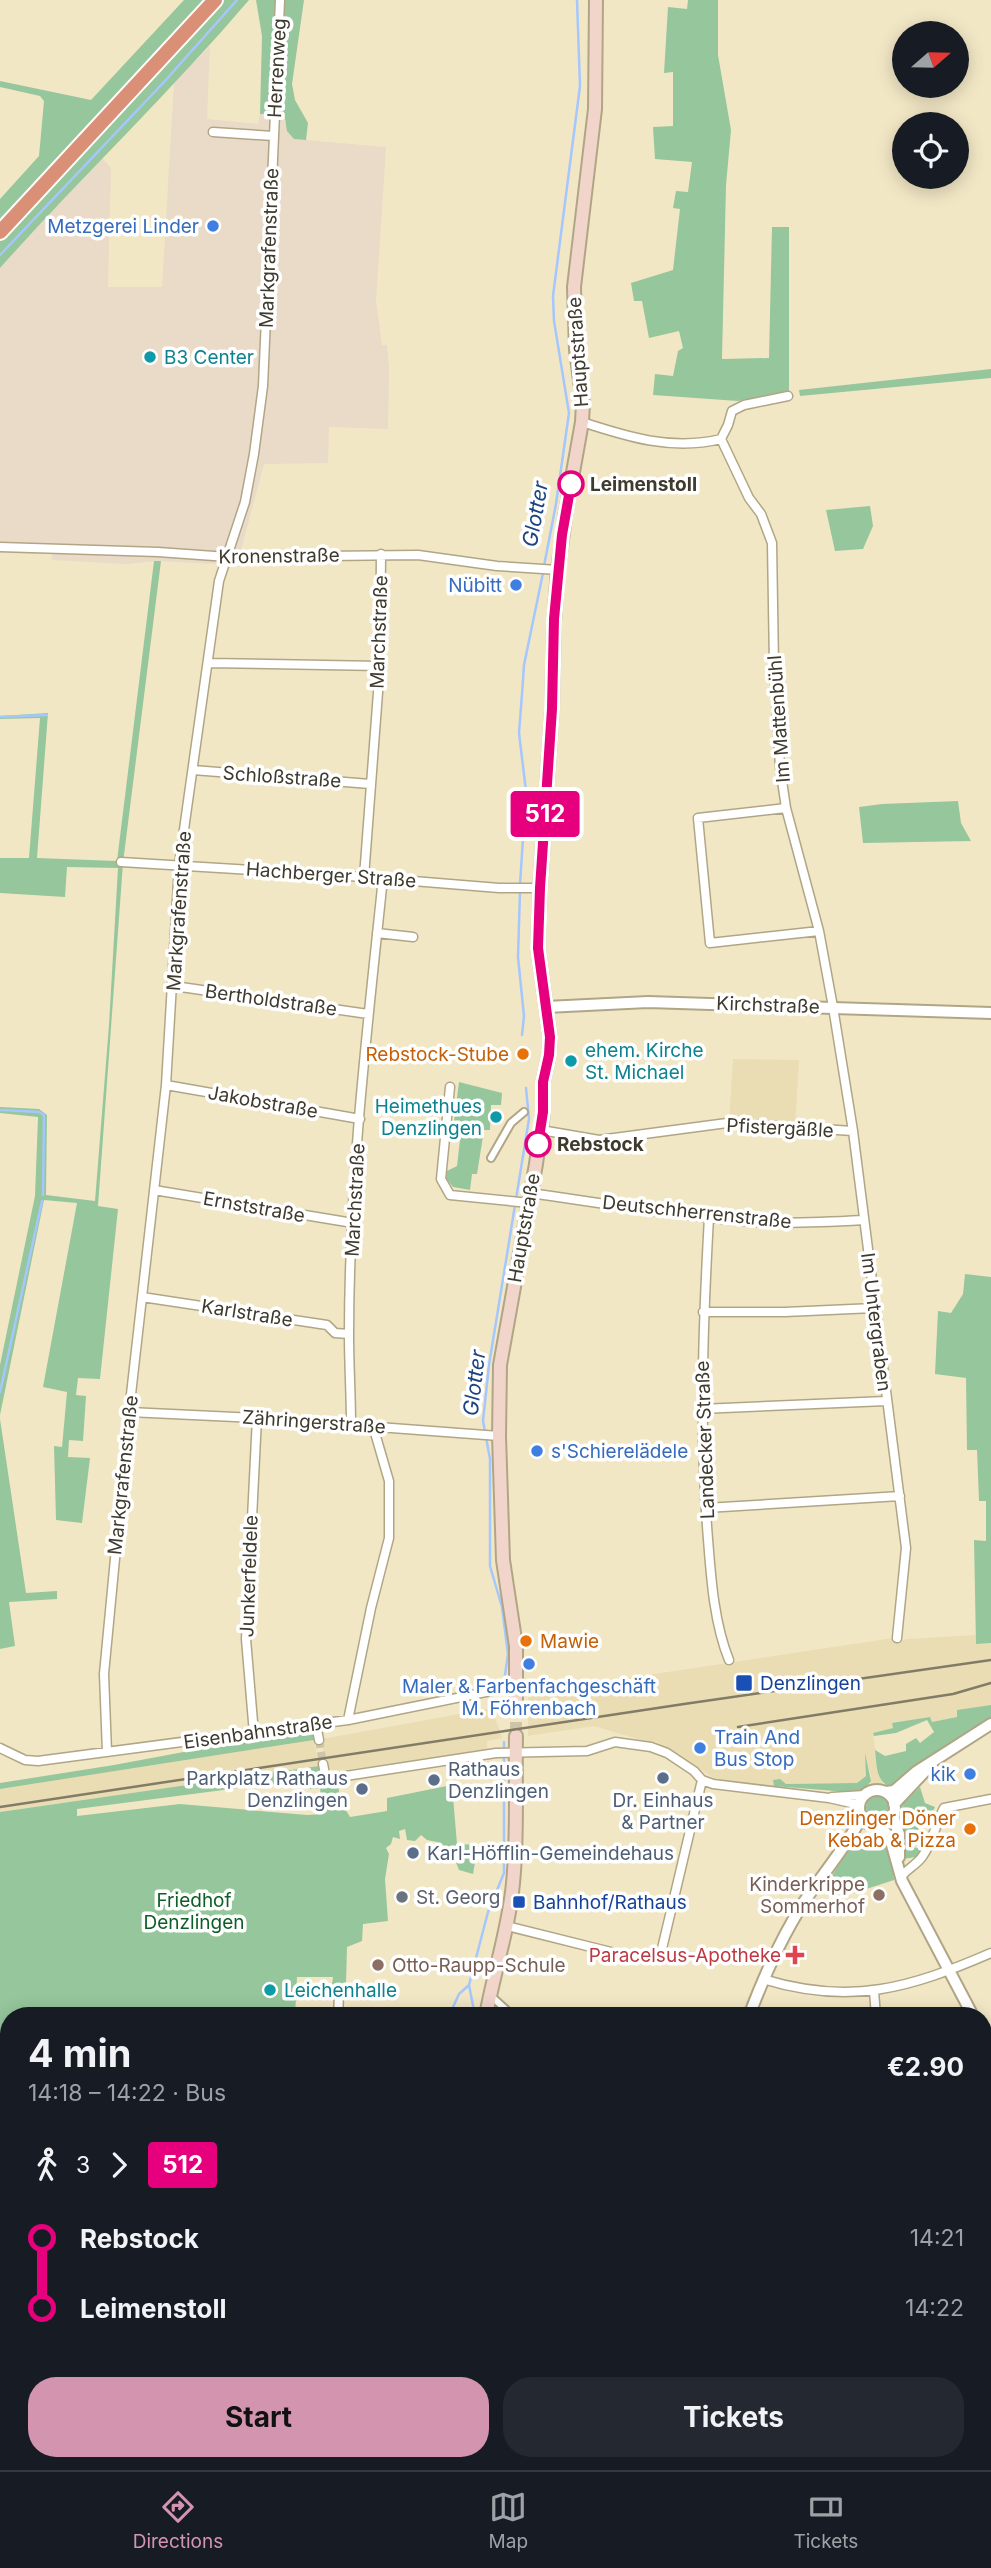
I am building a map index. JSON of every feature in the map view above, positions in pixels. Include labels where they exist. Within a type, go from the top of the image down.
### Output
[{"type":"highway","points":[[0,232],[215,0]]},
{"type":"main road","name":"Hauptstraße","points":[[516,1704],[512,1686],[514,1633],[503,1560],[494,1436],[500,1365],[541,1130],[543,1082],[549,1046],[538,948],[552,709],[554,570],[582,422],[583,403],[576,349],[574,287],[595,109],[596,0]]},
{"type":"main road","points":[[488,2007],[507,1926],[515,1850],[508,1753],[516,1736]]},
{"type":"street","name":"Herrenweg","points":[[273,136],[280,0]]},
{"type":"street","points":[[213,132],[273,136]]},
{"type":"street","name":"Markgrafenstraße","points":[[107,1752],[104,1674],[129,1412],[166,1085],[174,986],[179,865],[219,581],[245,502],[260,414],[267,327],[273,136]]},
{"type":"street","points":[[582,422],[637,440],[660,443],[708,442],[720,439],[732,411],[744,405],[788,396]]},
{"type":"street","name":"Im Mattenbühl","points":[[720,439],[737,475],[765,521],[772,543],[776,727],[786,808],[819,931],[833,1007]]},
{"type":"street","name":"Kronenstraße","points":[[0,547],[228,557],[418,555],[554,570]]},
{"type":"street","name":"Marchstraße","points":[[364,877],[380,666],[381,554]]},
{"type":"street","points":[[209,663],[380,666]]},
{"type":"street","name":"Schloßstraße","points":[[193,770],[370,784]]},
{"type":"street","points":[[786,808],[698,818],[710,943],[819,931]]},
{"type":"street","name":"Hachberger Straße","points":[[121,862],[514,889],[540,888]]},
{"type":"street","name":"Marchstraße","points":[[351,1425],[349,1334],[353,1223],[368,1014],[383,878]]},
{"type":"street","points":[[377,933],[413,937]]},
{"type":"street","name":"Bertholdstraße","points":[[174,986],[368,1014]]},
{"type":"street","name":"Kirchstraße","points":[[546,1007],[648,1002],[991,1013]]},
{"type":"street","name":"Im Untergraben","points":[[833,1007],[853,1131],[906,1548],[897,1638]]},
{"type":"street","name":"Jakobstraße","points":[[166,1085],[360,1119]]},
{"type":"street","name":"Deutschherrenstraße","points":[[450,1087],[441,1179],[450,1195],[527,1199],[757,1222],[864,1220]]},
{"type":"street","points":[[491,1158],[511,1123],[524,1112]]},
{"type":"street","name":"Pfistergäßle","points":[[541,1130],[599,1140],[727,1123],[853,1131]]},
{"type":"street","name":"Ernststraße","points":[[154,1189],[353,1223]]},
{"type":"street","name":"Landecker Straße","points":[[709,1217],[701,1409],[712,1581],[729,1660]]},
{"type":"street","name":"Karlstraße","points":[[142,1297],[327,1325],[335,1333],[349,1334]]},
{"type":"street","points":[[704,1312],[874,1308]]},
{"type":"street","points":[[701,1409],[886,1401]]},
{"type":"street","name":"Zähringerstraße","points":[[129,1412],[257,1418],[494,1436]]},
{"type":"street","name":"Junkerfeldele","points":[[254,1734],[246,1639],[257,1418]]},
{"type":"street","points":[[348,1720],[371,1608],[389,1538],[389,1481],[373,1426]]},
{"type":"street","points":[[706,1508],[900,1496]]},
{"type":"street","name":"Eisenbahnstraße","points":[[0,1748],[25,1760],[37,1761],[348,1720],[512,1686]]},
{"type":"street","points":[[316,1724],[318,1741]]},
{"type":"street","points":[[752,2007],[784,1935],[850,1840],[862,1806],[873,1791],[894,1791],[916,1772],[991,1724]]},
{"type":"street","points":[[323,1764],[326,1779],[508,1753],[587,1751],[615,1742],[651,1747],[674,1757],[702,1780],[713,1784],[830,1798],[850,1794],[890,1838],[901,1877],[968,2007]]},
{"type":"street","points":[[898,1863],[899,1834],[893,1816],[894,1804],[933,1762]]},
{"type":"street","points":[[660,1957],[702,1780]]},
{"type":"street","points":[[886,1792],[894,1804]]},
{"type":"street","points":[[901,1877],[907,1868],[916,1864],[925,1853],[944,1808],[991,1799]]},
{"type":"street","points":[[850,1840],[876,1825],[887,1823],[893,1816]]},
{"type":"street","points":[[507,1926],[611,1952]]},
{"type":"street","points":[[763,1979],[805,1989],[874,1992],[950,1971],[991,1953]]},
{"type":"street","points":[[874,1992],[875,2007]]},
{"type":"street","points":[[338,1995],[338,2007]]},
{"type":"street","points":[[490,1995],[503,2007]]},
{"type":"shaded area","points":[[210,46],[207,119],[258,124],[260,114],[284,116],[294,139],[386,147],[376,301],[382,345],[387,345],[388,429],[329,427],[328,463],[264,464],[237,565],[157,561],[127,564],[52,560],[52,554],[0,553],[0,268],[102,158],[111,168],[108,287],[162,287],[174,83]]},
{"type":"shaded area","points":[[733,1059],[799,1060],[795,1128],[729,1123]]},
{"type":"shaded area","points":[[976,1635],[977,1643],[991,1643],[991,1705],[957,1711],[958,1717],[932,1722],[929,1717],[892,1724],[893,1728],[873,1733],[879,1775],[886,1792],[876,1790],[867,1793],[871,1776],[866,1759],[866,1776],[857,1783],[786,1784],[780,1779],[773,1780],[774,1786],[747,1785],[714,1778],[655,1741],[651,1743],[594,1726],[528,1736],[528,1688],[568,1687],[893,1638],[894,1641]]},
{"type":"shaded area","points":[[492,1708],[502,1738],[487,1741],[487,1750],[337,1771],[330,1769],[325,1763],[322,1739]]},
{"type":"shaded area","points":[[314,1740],[319,1766],[0,1812],[0,1789]]},
{"type":"green space","points":[[184,0],[249,0],[0,268],[0,199],[39,156],[44,101],[40,96],[0,87],[0,81],[91,100]]},
{"type":"green space","points":[[256,0],[304,0],[292,84],[295,100],[308,123],[306,140],[294,139],[287,131],[284,113],[260,114],[262,36]]},
{"type":"green space","points":[[688,0],[718,0],[718,55],[731,130],[726,185],[722,359],[769,358],[772,227],[789,227],[789,391],[738,401],[653,395],[655,374],[673,376],[678,351],[683,348],[679,331],[649,338],[642,301],[634,301],[631,283],[673,270],[680,209],[673,208],[676,191],[688,192],[692,162],[655,159],[653,127],[673,126],[673,72],[664,73],[668,7],[687,9]]},
{"type":"green space","points":[[991,369],[991,378],[800,396],[799,390]]},
{"type":"green space","points":[[870,506],[873,526],[863,549],[835,551],[826,510]]},
{"type":"green space","points":[[154,561],[161,561],[123,863],[98,1206],[118,1209],[100,1379],[78,1378],[76,1395],[86,1396],[83,1441],[69,1440],[68,1457],[90,1458],[82,1523],[56,1520],[54,1446],[62,1447],[67,1392],[43,1387],[77,1203],[44,1200],[0,1415],[0,1365],[35,1196],[38,1117],[0,1113],[0,1107],[39,1109],[47,1115],[46,1195],[95,1201],[118,868],[67,867],[65,897],[0,893],[0,858],[29,858],[40,718],[0,719],[0,716],[48,713],[37,858],[117,861]]},
{"type":"green space","points":[[958,801],[961,823],[971,841],[863,843],[859,807]]},
{"type":"green space","points":[[459,1082],[502,1093],[501,1105],[491,1105],[490,1130],[484,1130],[477,1174],[472,1174],[470,1190],[453,1187],[446,1178],[447,1171],[457,1166],[461,1131],[453,1129]]},
{"type":"green space","points":[[965,1274],[991,1277],[991,1643],[976,1644],[974,1540],[986,1541],[986,1501],[979,1501],[977,1450],[967,1450],[966,1378],[935,1374],[938,1311],[951,1313],[963,1294]]},
{"type":"green space","points":[[0,1419],[26,1593],[57,1591],[57,1599],[9,1602],[15,1646],[0,1649]]},
{"type":"green space","points":[[991,1705],[991,1719],[892,1787],[882,1782],[875,1750],[885,1756],[906,1751],[906,1744],[916,1738],[920,1743],[934,1732],[927,1720],[896,1733],[874,1736],[873,1733],[893,1728],[892,1723],[930,1717],[932,1722],[957,1717],[957,1710]]},
{"type":"green space","points":[[312,1728],[314,1740],[0,1789],[0,1783]]},
{"type":"green space","points":[[865,1753],[871,1781],[863,1791],[774,1786],[773,1780],[780,1779],[786,1784],[857,1783],[866,1776]]},
{"type":"green space","name":"Friedhof Denzlingen","points":[[319,1766],[316,1777],[308,1779],[77,1809],[77,1816],[180,1804],[307,1815],[323,1814],[320,1788],[310,1789],[309,1782],[351,1774],[337,1781],[341,1802],[350,1817],[387,1811],[387,1798],[452,1785],[457,1844],[478,1845],[473,1874],[459,1870],[455,1860],[441,1860],[437,1853],[437,1842],[427,1840],[421,1835],[415,1841],[407,1840],[405,1829],[399,1831],[400,1839],[393,1837],[386,1848],[389,1854],[385,1879],[388,1921],[363,1924],[362,1941],[347,1947],[346,1984],[332,1985],[333,1977],[297,1977],[295,2007],[0,2007],[0,1812]]},
{"type":"green space","points":[[920,1787],[925,1803],[935,1807],[930,1817],[921,1819],[913,1847],[925,1850],[916,1857],[903,1859],[900,1817],[903,1803]]},
{"type":"green space","points":[[878,1796],[887,1799],[890,1808],[887,1817],[878,1820],[869,1817],[866,1808],[869,1799]]},
{"type":"green space","points":[[876,1832],[889,1847],[894,1880],[854,1893],[829,1880],[855,1844]]},
{"type":"waterway","points":[[0,255],[164,82],[237,0]]},
{"type":"waterway","name":"Glotter","points":[[544,566],[569,413],[554,321],[553,296],[580,86],[577,0]]},
{"type":"waterway","name":"Glotter","points":[[520,885],[526,791],[519,733],[524,665],[543,573]]},
{"type":"waterway","points":[[0,717],[47,715]]},
{"type":"waterway","name":"Glotter","points":[[520,892],[518,957],[524,1016],[522,1035]]},
{"type":"waterway","name":"Glotter","points":[[504,1682],[508,1654],[502,1607],[490,1566],[490,1459],[483,1421],[489,1365],[529,1119],[526,1088]]},
{"type":"waterway","points":[[0,1110],[39,1112],[44,1115],[43,1195]]},
{"type":"waterway","points":[[0,1392],[42,1201]]},
{"type":"waterway","name":"Glotter","points":[[453,2007],[459,1994],[469,1985],[488,1912],[504,1873],[504,1742]]},
{"type":"waterway","name":"Glotter","points":[[469,1985],[473,2007]]},
{"type":"tunnel","points":[[516,1704],[516,1736]]},
{"type":"tunnel","points":[[319,1740],[323,1764]]},
{"type":"railway","points":[[0,1807],[991,1660]]},
{"type":"railway","points":[[738,1727],[953,1694],[991,1683]]},
{"type":"bus line","name":"512","points":[[538,1144],[550,1037],[538,948],[540,888],[552,709],[554,619],[562,535],[571,484]]},
{"type":"place","name":"Metzgerei Linder","points":[[213,226]]},
{"type":"place","name":"B3 Center","points":[[150,357]]},
{"type":"place","name":"Leimenstoll","points":[[571,484]]},
{"type":"place","name":"Nübitt","points":[[516,585]]},
{"type":"place","name":"Rebstock-Stube","points":[[523,1054]]},
{"type":"place","name":"ehem. Kirche St. Michael","points":[[571,1061]]},
{"type":"place","name":"Heimethues Denzlingen","points":[[496,1117]]},
{"type":"place","name":"Rebstock","points":[[538,1144]]},
{"type":"place","name":"s'Schierelädele","points":[[537,1451]]},
{"type":"place","name":"Mawie","points":[[526,1641]]},
{"type":"place","name":"Maler & Farbenfachgeschäft M. Föhrenbach","points":[[529,1664]]},
{"type":"place","name":"Denzlingen","points":[[744,1683]]},
{"type":"place","name":"Train And Bus Stop","points":[[700,1748]]},
{"type":"place","name":"kik","points":[[970,1774]]},
{"type":"place","name":"Dr. Einhaus & Partner","points":[[663,1778]]},
{"type":"place","name":"Rathaus Denzlingen","points":[[434,1780]]},
{"type":"place","name":"Parkplatz Rathaus Denzlingen","points":[[362,1789]]},
{"type":"place","name":"Denzlinger Döner Kebab & Pizza","points":[[970,1829]]},
{"type":"place","name":"Karl-Höfflin-Gemeindehaus","points":[[413,1853]]},
{"type":"place","name":"Kinderkrippe Sommerhof","points":[[879,1895]]},
{"type":"place","name":"St. Georg","points":[[402,1897]]},
{"type":"place","name":"Bahnhof/Rathaus","points":[[519,1902]]},
{"type":"place","name":"Paracelsus-Apotheke","points":[[795,1955]]},
{"type":"place","name":"Otto-Raupp-Schule","points":[[378,1965]]},
{"type":"place","name":"Leichenhalle","points":[[270,1990]]}]
